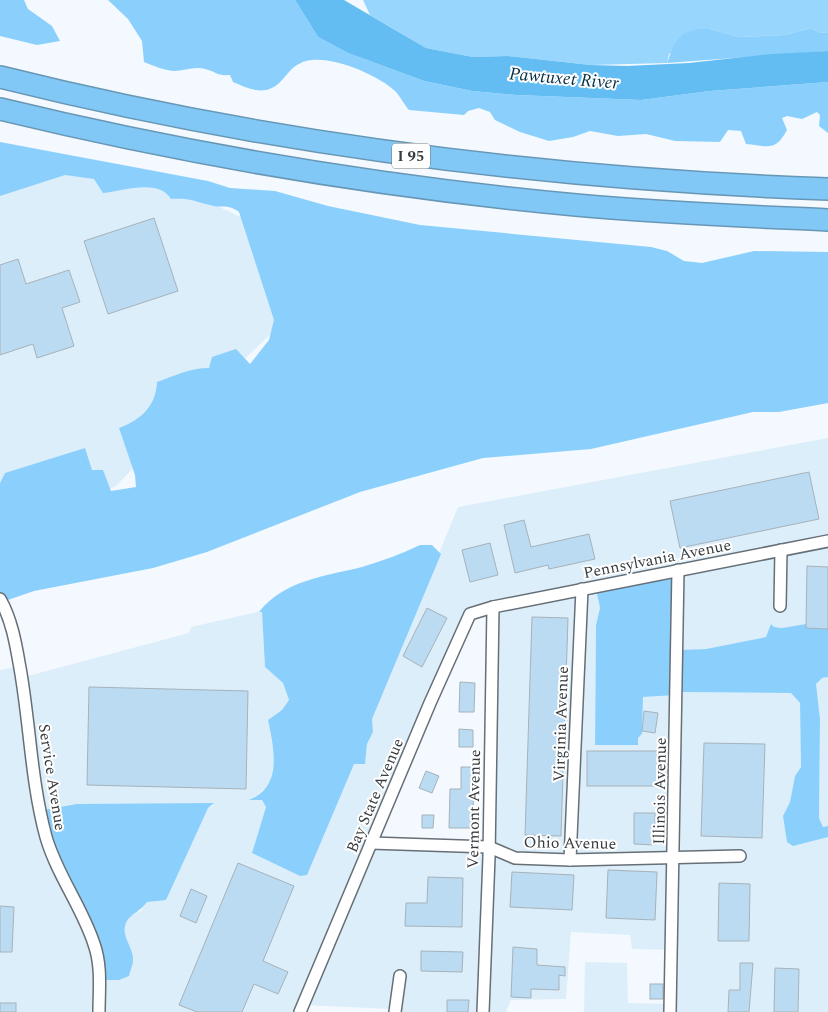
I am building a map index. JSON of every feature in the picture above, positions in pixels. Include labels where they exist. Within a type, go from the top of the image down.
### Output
[{"type":"highway","name":"I 95","points":[[0,77],[187,119],[388,153],[601,176],[713,185],[828,189]]},
{"type":"highway","name":"I 95","points":[[0,109],[190,151],[395,185],[579,206],[828,220]]},
{"type":"highway","points":[[803,219],[828,225]]},
{"type":"street","name":"Pennsylvania Avenue","points":[[493,607],[828,541]]},
{"type":"street","points":[[780,606],[781,550]]},
{"type":"street","name":"Illinois Avenue","points":[[670,1012],[678,570]]},
{"type":"street","name":"Virginia Avenue","points":[[570,860],[582,589]]},
{"type":"street","name":"Service Avenue","points":[[0,599],[15,638],[26,702],[34,776],[45,834],[59,871],[95,946],[99,968],[99,1012]]},
{"type":"street","name":"Bay State Avenue","points":[[300,1012],[466,621],[473,612],[493,607]]},
{"type":"street","name":"Vermont Avenue","points":[[483,1012],[489,847],[493,607]]},
{"type":"street","name":"Ohio Avenue","points":[[371,843],[489,847],[515,858],[570,860],[740,856]]},
{"type":"street","points":[[395,1012],[400,976]]},
{"type":"shaded area","points":[[0,0],[24,0],[28,9],[52,26],[60,41],[37,45],[0,36]]},
{"type":"shaded area","points":[[108,0],[295,0],[318,37],[348,53],[424,81],[472,91],[517,95],[641,100],[710,91],[828,82],[828,133],[819,126],[820,115],[817,112],[802,119],[787,116],[782,118],[787,130],[779,142],[771,146],[746,144],[741,131],[728,130],[720,142],[675,141],[646,134],[618,136],[590,131],[573,137],[549,141],[520,132],[495,120],[490,112],[479,108],[468,111],[464,115],[409,110],[399,95],[387,84],[363,71],[321,60],[309,60],[296,65],[271,89],[252,89],[233,82],[230,75],[219,74],[201,68],[178,71],[170,70],[144,62],[142,41],[128,19]]},
{"type":"shaded area","points":[[363,0],[828,0],[828,32],[820,33],[811,28],[785,35],[740,37],[710,29],[669,54],[667,63],[591,65],[507,56],[473,57],[426,48],[370,15]]},
{"type":"shaded area","points":[[811,28],[820,33],[828,32],[828,51],[667,63],[674,44],[683,34],[696,29],[710,29],[740,37],[785,35]]},
{"type":"shaded area","points":[[0,142],[208,181],[230,188],[275,191],[328,206],[420,225],[651,247],[667,251],[684,261],[702,263],[754,251],[828,252],[828,403],[779,412],[753,412],[591,449],[483,458],[360,492],[207,552],[153,568],[34,591],[5,601],[0,592],[0,483],[5,473],[85,448],[92,470],[103,470],[111,491],[136,487],[135,475],[119,428],[134,421],[146,411],[154,398],[157,382],[189,371],[209,368],[212,357],[236,349],[250,364],[269,340],[274,320],[239,212],[235,209],[187,199],[171,199],[158,189],[149,187],[103,193],[94,179],[65,175],[0,196]]},
{"type":"shaded area","points":[[0,145],[172,185],[245,219],[280,325],[163,437],[115,487],[0,516]]},
{"type":"shaded area","points":[[828,438],[828,629],[808,627],[806,624],[782,628],[774,627],[766,637],[706,649],[678,650],[596,589],[600,608],[596,625],[595,744],[638,745],[638,738],[642,734],[643,697],[677,695],[681,692],[791,693],[800,703],[801,767],[795,776],[790,802],[784,816],[787,842],[828,837],[828,1012],[672,1012],[674,950],[632,949],[630,935],[571,932],[566,999],[511,1000],[506,1012],[391,1012],[391,1009],[305,1005],[302,1012],[0,1012],[0,670],[20,666],[24,677],[189,633],[191,627],[262,611],[265,667],[283,683],[289,700],[282,710],[268,720],[276,754],[269,785],[251,800],[262,800],[266,807],[252,853],[300,876],[354,764],[365,764],[367,744],[373,732],[371,719],[458,507]],"holes":[[[473,614],[493,614],[485,846],[373,844]],[[77,804],[214,805],[208,808],[141,911],[132,915],[125,923],[125,935]]]},
{"type":"shaded area","points":[[420,545],[432,545],[441,554],[372,719],[373,732],[367,744],[365,764],[354,764],[307,875],[300,876],[252,853],[266,807],[262,800],[249,800],[260,794],[267,786],[274,766],[274,754],[268,720],[282,710],[289,700],[283,683],[265,667],[262,612],[259,612],[269,601],[293,586],[369,565]]},
{"type":"shaded area","points":[[676,572],[678,650],[706,649],[766,637],[771,624],[774,627],[782,628],[806,624],[808,627],[828,629],[828,677],[822,678],[816,684],[820,719],[819,818],[823,827],[828,826],[828,837],[793,846],[787,842],[783,816],[790,802],[795,776],[801,767],[800,703],[791,693],[682,692],[677,695],[643,697],[642,734],[638,738],[638,745],[595,745],[596,625],[600,608],[596,589]]},
{"type":"shaded area","points":[[828,677],[828,826],[823,827],[819,818],[820,719],[815,684],[822,678]]},
{"type":"shaded area","points":[[214,803],[208,808],[166,900],[147,902],[127,921],[125,931],[133,955],[133,964],[129,976],[119,980],[101,980],[99,959],[60,870],[43,810],[77,804]]},
{"type":"shaded area","points":[[585,962],[627,963],[628,1003],[668,1004],[667,1012],[584,1012]]},
{"type":"water","name":"Pawtuxet River","points":[[295,0],[344,0],[426,48],[473,57],[507,56],[591,65],[627,66],[689,63],[772,54],[828,51],[828,82],[710,91],[641,100],[517,95],[472,91],[424,81],[348,53],[318,37]]},
{"type":"building","points":[[154,218],[178,291],[108,314],[84,241]]},
{"type":"building","points":[[18,259],[26,284],[69,270],[80,302],[62,308],[74,346],[37,358],[33,344],[0,355],[0,265]]},
{"type":"building","points":[[809,472],[819,519],[680,548],[670,501]]},
{"type":"building","points":[[524,520],[531,547],[589,534],[595,559],[549,569],[548,565],[515,573],[504,525]]},
{"type":"building","points":[[490,543],[498,575],[470,582],[462,550]]},
{"type":"building","points":[[807,566],[828,567],[828,629],[806,628]]},
{"type":"building","points":[[427,608],[447,618],[422,667],[403,656]]},
{"type":"building","points":[[532,617],[568,618],[561,836],[525,835]]},
{"type":"building","points":[[460,682],[475,683],[474,712],[459,712]]},
{"type":"building","points":[[89,687],[248,691],[246,789],[87,785]]},
{"type":"building","points":[[644,711],[658,713],[655,733],[642,731]]},
{"type":"building","points":[[459,729],[473,730],[473,747],[459,747]]},
{"type":"building","points":[[704,743],[765,744],[762,838],[701,836]]},
{"type":"building","points":[[587,751],[659,751],[659,786],[587,786]]},
{"type":"building","points":[[461,767],[475,767],[472,828],[449,828],[450,789],[461,789]]},
{"type":"building","points":[[426,771],[439,776],[432,793],[419,788]]},
{"type":"building","points":[[634,813],[655,813],[655,845],[634,844]]},
{"type":"building","points":[[422,815],[434,815],[433,828],[422,828]]},
{"type":"building","points":[[238,863],[294,886],[263,961],[288,972],[278,994],[254,984],[242,1012],[197,1012],[179,1005]]},
{"type":"building","points":[[608,870],[657,872],[655,920],[606,918]]},
{"type":"building","points":[[512,872],[574,875],[572,910],[510,907]]},
{"type":"building","points":[[428,877],[463,878],[462,927],[405,926],[406,903],[427,903]]},
{"type":"building","points":[[719,883],[750,884],[749,941],[718,941]]},
{"type":"building","points":[[191,889],[207,896],[196,923],[180,916]]},
{"type":"building","points":[[0,906],[14,907],[12,952],[0,952]]},
{"type":"building","points":[[513,947],[537,949],[537,965],[565,967],[565,976],[559,975],[559,990],[531,989],[531,998],[511,997]]},
{"type":"building","points":[[421,951],[463,952],[462,972],[421,971]]},
{"type":"building","points":[[740,963],[753,963],[749,1012],[728,1012],[729,990],[740,990]]},
{"type":"building","points":[[775,968],[799,969],[798,1012],[774,1012]]},
{"type":"building","points":[[650,984],[663,984],[663,999],[650,999]]},
{"type":"building","points":[[447,1000],[469,1000],[468,1012],[447,1012]]},
{"type":"building","points":[[0,1003],[16,1003],[16,1012],[0,1012]]}]
